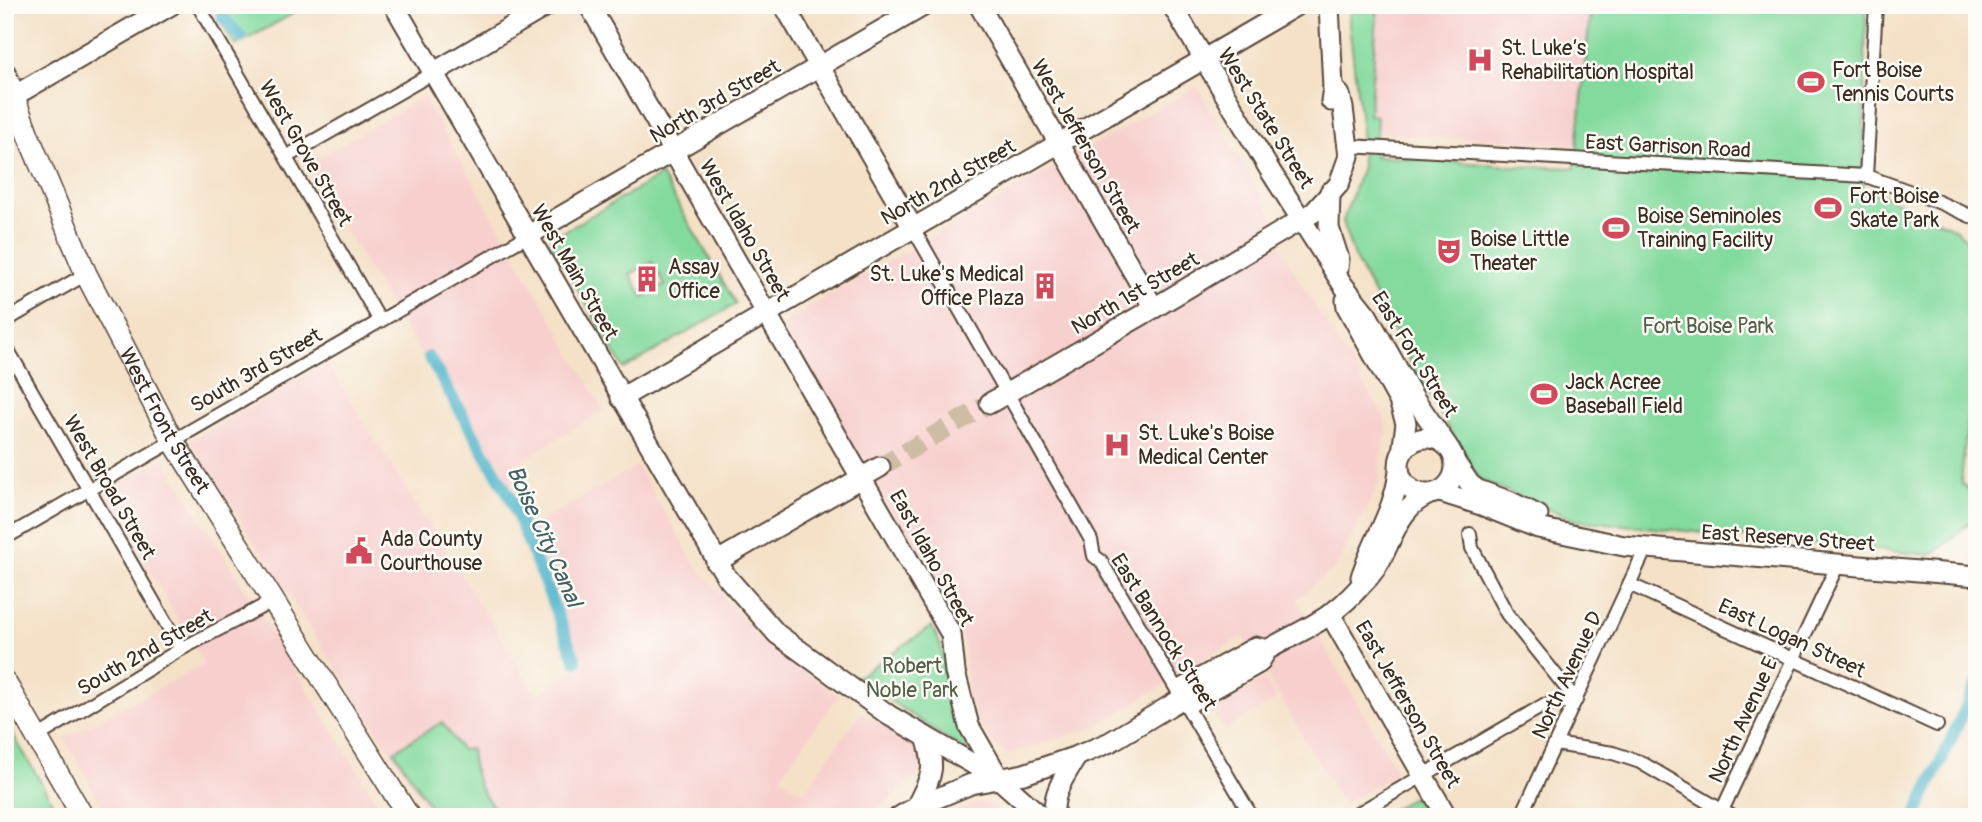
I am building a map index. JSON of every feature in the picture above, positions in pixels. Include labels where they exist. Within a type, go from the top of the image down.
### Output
[{"type":"main road","name":"West Front Street","points":[[5,73],[10,99],[86,274],[173,441],[409,817]]},
{"type":"main road","points":[[5,682],[83,817]]},
{"type":"street","points":[[10,99],[172,5]]},
{"type":"street","name":"West Grove Street","points":[[198,5],[380,321]]},
{"type":"street","name":"West Main Street","points":[[394,5],[716,562],[739,592],[777,634],[890,716],[999,779]]},
{"type":"street","points":[[286,157],[548,5]]},
{"type":"street","name":"West Idaho Street","points":[[589,5],[862,477]]},
{"type":"street","points":[[783,5],[913,228]]},
{"type":"street","name":"North 3rd Street","points":[[527,236],[925,5]]},
{"type":"street","name":"West Jefferson Street","points":[[979,5],[1154,309]]},
{"type":"street","name":"West State Street","points":[[1172,5],[1301,219]]},
{"type":"street","name":"North 2nd Street","points":[[621,398],[1297,5]]},
{"type":"street","points":[[1329,5],[1333,88],[1330,98],[1339,146],[1338,163],[1329,197],[1329,228],[1339,259],[1340,281]]},
{"type":"street","points":[[1866,176],[1875,5]]},
{"type":"street","points":[[1329,197],[1346,169],[1349,146],[1340,95],[1333,88]]},
{"type":"street","name":"East Garrison Road","points":[[1349,146],[1866,176],[1977,219]]},
{"type":"street","name":"North 1st Street","points":[[990,403],[1281,233],[1314,212],[1329,197]]},
{"type":"street","name":"East Fort Street","points":[[1301,219],[1340,281],[1367,315],[1414,398],[1452,454]]},
{"type":"street","name":"East Bannock Street","points":[[913,228],[1091,540],[1094,556],[1101,561],[1252,817]]},
{"type":"street","name":"South 3rd Street","points":[[5,538],[527,236]]},
{"type":"street","points":[[5,321],[86,274]]},
{"type":"street","name":"East Fort Street","points":[[1340,281],[1347,307],[1399,401],[1406,423],[1398,490],[1370,551],[1357,590]]},
{"type":"street","name":"West Broad Street","points":[[5,345],[181,649]]},
{"type":"street","points":[[1423,438],[1441,441],[1452,454],[1452,480],[1434,493],[1412,490],[1402,478],[1401,461],[1408,446],[1423,438]]},
{"type":"street","name":"East Reserve Street","points":[[1452,454],[1471,484],[1478,490],[1509,501],[1596,542]]},
{"type":"street","points":[[716,562],[880,467]]},
{"type":"street","name":"East Idaho Street","points":[[862,477],[951,634],[958,685],[969,726],[999,779]]},
{"type":"street","name":"East Fort Street","points":[[1183,698],[1191,702],[1259,663],[1267,650],[1330,614],[1357,590],[1375,569],[1398,523],[1410,506],[1434,493]]},
{"type":"street","name":"East Reserve Street","points":[[1434,493],[1481,505],[1538,528],[1645,550],[1977,576]]},
{"type":"street","points":[[1352,817],[1544,705],[1576,700],[1507,614],[1472,548],[1470,534]]},
{"type":"street","name":"North Avenue D","points":[[1521,817],[1645,550]]},
{"type":"street","name":"North Avenue E","points":[[1724,815],[1838,564]]},
{"type":"street","name":"East Logan Street","points":[[1631,585],[1937,725]]},
{"type":"street","name":"South 2nd Street","points":[[37,737],[181,649],[273,601]]},
{"type":"street","name":"East Jefferson Street","points":[[1330,614],[1447,817]]},
{"type":"street","points":[[907,812],[971,784],[1024,774],[1077,756],[1110,742],[1183,698]]},
{"type":"street","points":[[907,812],[932,772],[932,758],[926,737]]},
{"type":"street","points":[[1556,744],[1613,753],[1640,762],[1724,815]]},
{"type":"street","points":[[1054,817],[1055,797],[1061,781],[1077,756]]},
{"type":"street","points":[[999,779],[1042,817]]},
{"type":"shaded area","name":"St. Luke’s Rehabilitation Hospital","points":[[1378,5],[1591,5],[1578,145],[1377,133],[1377,117],[1369,116]]},
{"type":"shaded area","name":"St. Luke's Boise Medical Center","points":[[1197,86],[1272,215],[1284,255],[1384,417],[1387,433],[1380,457],[1380,479],[1373,495],[1336,567],[1297,599],[1398,773],[1343,804],[1243,635],[1098,726],[1008,754],[991,742],[978,722],[968,698],[964,647],[956,620],[783,331],[789,318]]},
{"type":"shaded area","points":[[424,97],[604,410],[516,464],[521,478],[504,488],[384,295],[307,164]]},
{"type":"shaded area","points":[[328,363],[538,696],[582,663],[531,527],[637,466],[696,566],[766,643],[838,696],[780,777],[803,793],[861,712],[915,744],[922,753],[924,765],[920,774],[867,817],[433,817],[189,441]]},
{"type":"shaded area","points":[[163,459],[387,817],[108,817],[65,738],[204,664],[104,492]]},
{"type":"shaded area","points":[[1264,679],[1276,700],[1225,730],[1212,709]]},
{"type":"shaded area","points":[[987,801],[1007,817],[938,817],[953,810]]},
{"type":"green space","points":[[212,5],[287,5],[292,14],[235,46]]},
{"type":"green space","name":"Fort Boise Park","points":[[1350,5],[1378,5],[1369,115],[1377,116],[1375,156],[1575,168],[1591,5],[1866,5],[1863,190],[1880,194],[1954,228],[1977,248],[1977,328],[1961,483],[1977,496],[1977,516],[1930,555],[1574,520],[1479,479],[1418,377],[1354,257],[1346,233],[1343,221],[1362,167],[1361,123],[1349,24]]},
{"type":"green space","points":[[661,175],[736,304],[624,369],[549,240]],"holes":[[[652,262],[665,285],[643,297],[630,274]]]},
{"type":"green space","name":"Robert Noble Park","points":[[932,626],[941,646],[947,687],[971,747],[966,751],[856,678]]},
{"type":"green space","points":[[5,721],[61,817],[5,817]]},
{"type":"green space","points":[[442,722],[461,750],[471,749],[476,778],[484,795],[506,817],[437,817],[394,751]]},
{"type":"green space","points":[[1415,796],[1427,817],[1379,817]]},
{"type":"waterway","name":"Boise City Canal","points":[[222,17],[241,37]]},
{"type":"waterway","name":"Boise City Canal","points":[[429,357],[510,497],[576,661]]},
{"type":"waterway","points":[[1915,817],[1977,683]]},
{"type":"tunnel","points":[[880,467],[990,403]]},
{"type":"place","name":"St. Luke’s Rehabilitation Hospital","points":[[1480,60]]},
{"type":"place","name":"Fort Boise Tennis Courts","points":[[1811,82]]},
{"type":"place","name":"Fort Boise Skate Park","points":[[1828,208]]},
{"type":"place","name":"Boise Seminoles Training Facility","points":[[1616,228]]},
{"type":"place","name":"Boise Little Theater","points":[[1449,251]]},
{"type":"place","name":"Assay Office","points":[[647,279]]},
{"type":"place","name":"St. Luke's Medical Office Plaza","points":[[1045,286]]},
{"type":"place","name":"Jack Acree Baseball Field","points":[[1544,394]]},
{"type":"place","name":"St. Luke's Boise Medical Center","points":[[1117,445]]},
{"type":"place","name":"Ada County Courthouse","points":[[359,551]]}]
